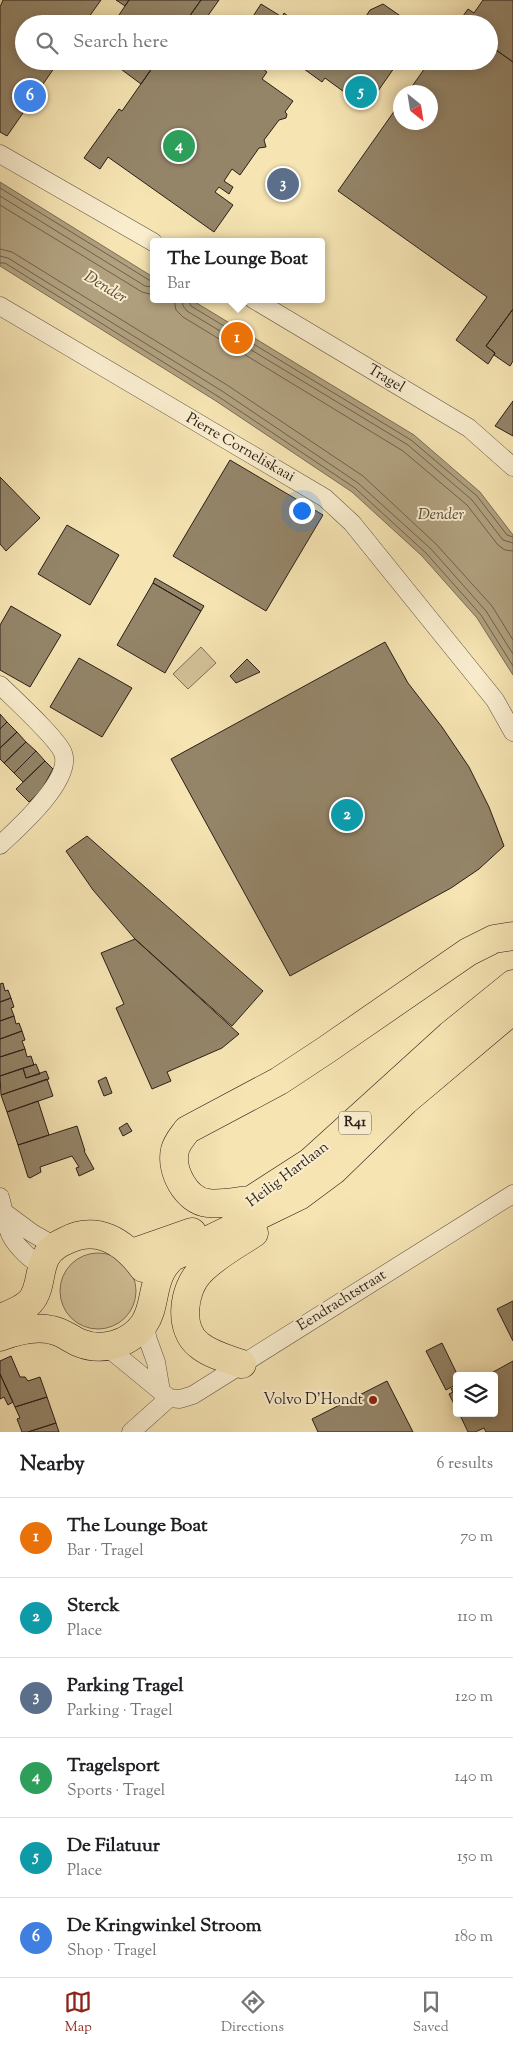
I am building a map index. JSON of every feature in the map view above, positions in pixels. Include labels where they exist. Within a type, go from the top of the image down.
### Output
[{"type":"main road","points":[[251,1200],[207,1204],[187,1190],[177,1176],[174,1159],[175,1149],[179,1140],[187,1130],[278,1081],[334,1045],[468,952],[494,939],[513,936]]},
{"type":"main road","name":"Heilig Hartlaan","points":[[107,1347],[134,1335],[144,1324],[152,1309],[161,1270],[171,1258],[299,1196],[334,1170],[405,1101],[513,984]]},
{"type":"main road","name":"Heilig Hartlaan","points":[[132,1253],[184,1236],[247,1207],[251,1200],[310,1162],[457,1043],[513,1010]]},
{"type":"main road","points":[[242,1364],[214,1354],[193,1340],[186,1317],[185,1304],[188,1290],[199,1272],[286,1213],[299,1196]]},
{"type":"main road","points":[[0,1318],[12,1314],[31,1301],[38,1288],[49,1256],[76,1235],[93,1234],[113,1240],[132,1253],[145,1271],[155,1292]]},
{"type":"main road","points":[[0,1336],[38,1328],[54,1330],[79,1343],[93,1347],[107,1347]]},
{"type":"street","points":[[0,154],[150,240]]},
{"type":"street","name":"Tragel","points":[[260,303],[469,428],[513,466]]},
{"type":"street","name":"Pierre Corneliskaai","points":[[0,306],[325,498],[352,523],[495,700],[513,732]]},
{"type":"street","points":[[0,685],[59,746],[65,759],[61,772],[43,804],[5,840]]},
{"type":"street","name":"Eendrachtstraat","points":[[165,1395],[180,1399],[193,1395],[513,1194]]},
{"type":"street","points":[[3,1205],[32,1233],[49,1256],[35,1262],[18,1245],[8,1230],[3,1205]]},
{"type":"street","points":[[144,1324],[165,1395]]},
{"type":"street","points":[[107,1347],[165,1395]]},
{"type":"street","points":[[132,1432],[165,1395]]},
{"type":"shaded area","points":[[201,647],[216,663],[188,689],[173,674]]},
{"type":"shaded area","points":[[91,1253],[105,1253],[119,1259],[130,1270],[136,1284],[133,1306],[125,1318],[105,1329],[91,1329],[77,1323],[66,1312],[60,1298],[60,1284],[66,1270],[77,1259]]},
{"type":"water","name":"Dender","points":[[0,182],[150,275],[150,303],[197,303],[414,435],[480,492],[513,535],[513,675],[477,618],[422,556],[352,492],[216,401],[0,266]]},
{"type":"building","points":[[3,0],[101,0],[90,15],[15,15],[15,70],[53,70],[7,136],[0,132],[0,7]]},
{"type":"building","points":[[116,0],[129,0],[125,6]]},
{"type":"building","points":[[129,0],[201,0],[190,15],[119,15]]},
{"type":"building","points":[[201,0],[219,0],[208,15],[190,15]]},
{"type":"building","points":[[483,0],[513,0],[513,62],[498,51],[498,15],[464,15],[468,9],[474,13]]},
{"type":"building","points":[[261,4],[279,15],[254,15]]},
{"type":"building","points":[[383,4],[399,15],[367,15],[370,10]]},
{"type":"building","points":[[498,51],[513,62],[513,309],[486,346],[495,353],[488,364],[456,340],[487,297],[338,191],[393,113],[393,130],[438,130],[438,85],[413,85],[424,70],[498,70]]},
{"type":"building","points":[[122,70],[151,70],[141,84]]},
{"type":"building","points":[[151,70],[264,70],[267,72],[262,79],[293,101],[285,112],[287,114],[286,118],[279,120],[264,140],[266,147],[259,148],[240,175],[232,169],[224,181],[233,187],[229,194],[219,187],[215,192],[233,205],[214,232],[108,157],[100,169],[84,158],[119,109],[122,111]]},
{"type":"building","points":[[305,70],[393,70],[366,108],[325,78],[322,82]]},
{"type":"building","points":[[513,309],[513,361],[510,366],[494,355],[495,353],[486,346]]},
{"type":"building","points":[[513,401],[513,436],[495,426]]},
{"type":"building","points":[[230,460],[323,515],[266,611],[173,556]]},
{"type":"building","points":[[0,477],[40,518],[6,551],[0,544]]},
{"type":"building","points":[[67,525],[119,555],[90,605],[38,574]]},
{"type":"building","points":[[155,578],[204,606],[201,611],[153,583]]},
{"type":"building","points":[[153,583],[201,611],[165,673],[117,645]]},
{"type":"building","points":[[11,606],[61,635],[30,687],[0,670],[0,625]]},
{"type":"building","points":[[385,642],[408,683],[442,727],[469,767],[489,807],[504,846],[479,869],[451,888],[290,976],[171,759]]},
{"type":"building","points":[[79,658],[132,688],[102,737],[50,707]]},
{"type":"building","points":[[247,659],[260,672],[236,683],[230,676]]},
{"type":"building","points":[[0,714],[7,722],[0,729]]},
{"type":"building","points":[[7,722],[17,732],[0,748],[0,729]]},
{"type":"building","points":[[17,732],[26,742],[4,763],[0,759],[0,748]]},
{"type":"building","points":[[26,742],[36,751],[14,773],[4,763]]},
{"type":"building","points":[[36,751],[45,761],[23,782],[14,773]]},
{"type":"building","points":[[45,761],[53,769],[41,791],[29,802],[16,789]]},
{"type":"building","points":[[87,836],[263,991],[232,1026],[135,939],[93,890],[66,851]]},
{"type":"building","points":[[135,939],[239,1034],[222,1048],[167,1072],[171,1081],[152,1089],[116,1008],[124,1004],[101,953]]},
{"type":"building","points":[[3,983],[5,991],[8,990],[11,998],[0,1002],[0,984]]},
{"type":"building","points":[[11,998],[14,1007],[11,1008],[14,1016],[0,1021],[0,1002]]},
{"type":"building","points":[[14,1016],[16,1024],[19,1023],[22,1031],[0,1039],[0,1021]]},
{"type":"building","points":[[22,1031],[25,1040],[22,1041],[25,1049],[0,1057],[0,1039]]},
{"type":"building","points":[[25,1049],[27,1057],[31,1056],[34,1065],[0,1076],[0,1057]]},
{"type":"building","points":[[36,1064],[40,1074],[26,1078],[23,1068]]},
{"type":"building","points":[[23,1068],[26,1078],[46,1071],[49,1079],[1,1095],[0,1076]]},
{"type":"building","points":[[106,1077],[112,1093],[104,1096],[98,1081]]},
{"type":"building","points":[[47,1079],[53,1096],[7,1112],[1,1095]]},
{"type":"building","points":[[38,1101],[49,1135],[18,1145],[7,1112]]},
{"type":"building","points":[[127,1123],[132,1131],[123,1136],[119,1128]]},
{"type":"building","points":[[77,1126],[84,1151],[94,1169],[79,1176],[76,1168],[79,1167],[72,1156],[40,1167],[41,1172],[30,1178],[28,1177],[18,1145]]},
{"type":"building","points":[[513,1301],[513,1341],[497,1309]]},
{"type":"building","points":[[442,1343],[456,1372],[453,1372],[453,1386],[446,1390],[426,1351]]},
{"type":"building","points":[[11,1356],[20,1377],[25,1377],[28,1381],[40,1377],[47,1397],[15,1407],[0,1374],[0,1361]]},
{"type":"building","points":[[513,1361],[513,1432],[486,1432],[484,1428],[475,1432],[468,1432],[461,1417],[498,1417],[498,1372],[493,1372]]},
{"type":"building","points":[[0,1374],[13,1402],[8,1405],[4,1397],[0,1399]]},
{"type":"building","name":"Volvo D'Hondt","points":[[387,1381],[413,1432],[318,1432],[312,1419]]},
{"type":"building","points":[[453,1392],[453,1402],[449,1394]]},
{"type":"building","points":[[47,1397],[56,1423],[28,1432],[22,1432],[17,1419],[20,1418],[15,1407]]},
{"type":"building","points":[[56,1423],[59,1432],[28,1432]]},
{"type":"place","name":"De Filatuur","points":[[361,92]]},
{"type":"place","name":"De Kringwinkel Stroom","points":[[30,96]]},
{"type":"place","name":"Tragelsport","points":[[179,146]]},
{"type":"place","name":"Parking Tragel","points":[[283,184]]},
{"type":"place","name":"The Lounge Boat","points":[[237,338]]},
{"type":"place","name":"Sterck","points":[[347,815]]},
{"type":"place","name":"Volvo D'Hondt","points":[[373,1400]]}]
